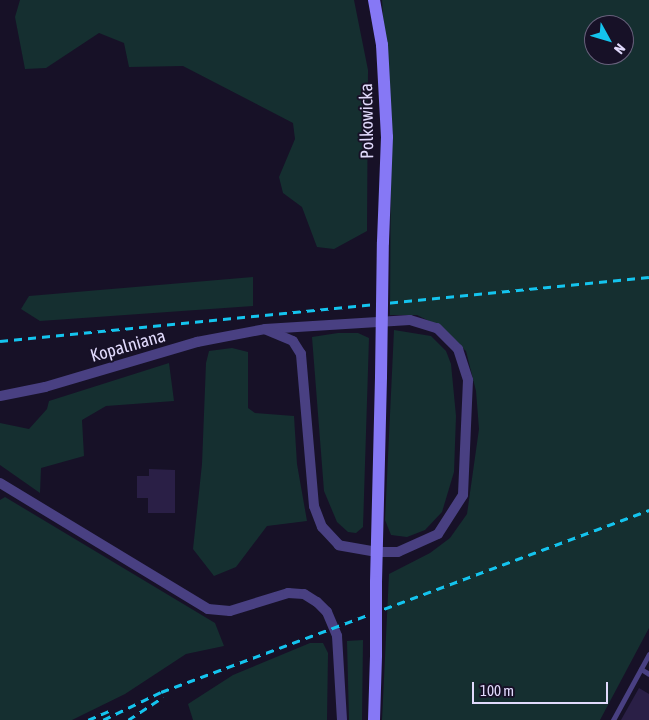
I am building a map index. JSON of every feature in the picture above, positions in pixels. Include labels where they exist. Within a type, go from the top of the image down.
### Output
[{"type":"main road","name":"Polkowicka","points":[[374,0],[382,45],[387,138],[383,242],[374,720]]},
{"type":"street","name":"Kopalniana","points":[[0,396],[45,387],[197,342],[265,329],[410,320],[437,328],[458,349],[468,380],[463,495],[438,534],[398,552],[377,552],[339,545],[322,527],[314,506],[301,354],[293,341],[265,329]]},
{"type":"street","points":[[0,483],[208,609],[230,611],[288,593],[304,594],[317,602],[327,612],[337,636],[342,720]]},
{"type":"lane","points":[[612,720],[649,654]]},
{"type":"lane","points":[[641,669],[649,674]]},
{"type":"green space","points":[[20,0],[354,0],[368,70],[367,231],[334,249],[317,247],[302,207],[283,193],[279,177],[295,139],[293,123],[183,66],[129,67],[124,43],[99,33],[46,68],[25,69],[15,17]]},
{"type":"green space","points":[[382,0],[649,0],[649,628],[600,720],[382,720],[389,574],[430,553],[450,538],[467,514],[479,429],[476,391],[466,351],[435,324],[417,315],[390,315],[391,147]]},
{"type":"green space","points":[[253,277],[253,306],[40,321],[21,309],[29,296]]},
{"type":"green space","points":[[394,330],[431,336],[446,351],[451,364],[456,416],[454,472],[442,512],[425,530],[407,537],[391,535],[385,520]]},
{"type":"green space","points":[[338,333],[358,333],[369,338],[363,527],[356,533],[348,532],[337,522],[324,491],[312,337]]},
{"type":"green space","points":[[232,348],[248,352],[248,408],[255,413],[294,416],[297,464],[307,521],[267,526],[236,567],[214,576],[193,549],[202,464],[206,363],[209,351]]},
{"type":"green space","points":[[169,363],[174,401],[106,406],[82,420],[84,456],[41,468],[40,493],[0,465],[0,423],[29,429],[47,409],[49,401]]},
{"type":"green space","points":[[5,497],[215,623],[224,646],[186,654],[125,694],[72,720],[0,720],[0,500]]},
{"type":"green space","points":[[363,640],[362,720],[349,720],[347,641]]},
{"type":"green space","points":[[310,643],[323,643],[328,653],[327,720],[193,720],[188,704],[233,675]]},
{"type":"building","points":[[149,469],[175,470],[175,513],[148,513],[148,498],[137,498],[137,476],[149,476]]},
{"type":"building","points":[[639,688],[649,694],[649,720],[621,720]]},
{"type":"railway","points":[[0,341],[649,277]]},
{"type":"railway","points":[[103,720],[161,692],[649,510]]},
{"type":"railway","points":[[128,720],[163,697]]},
{"type":"railway","points":[[88,720],[109,711]]}]
